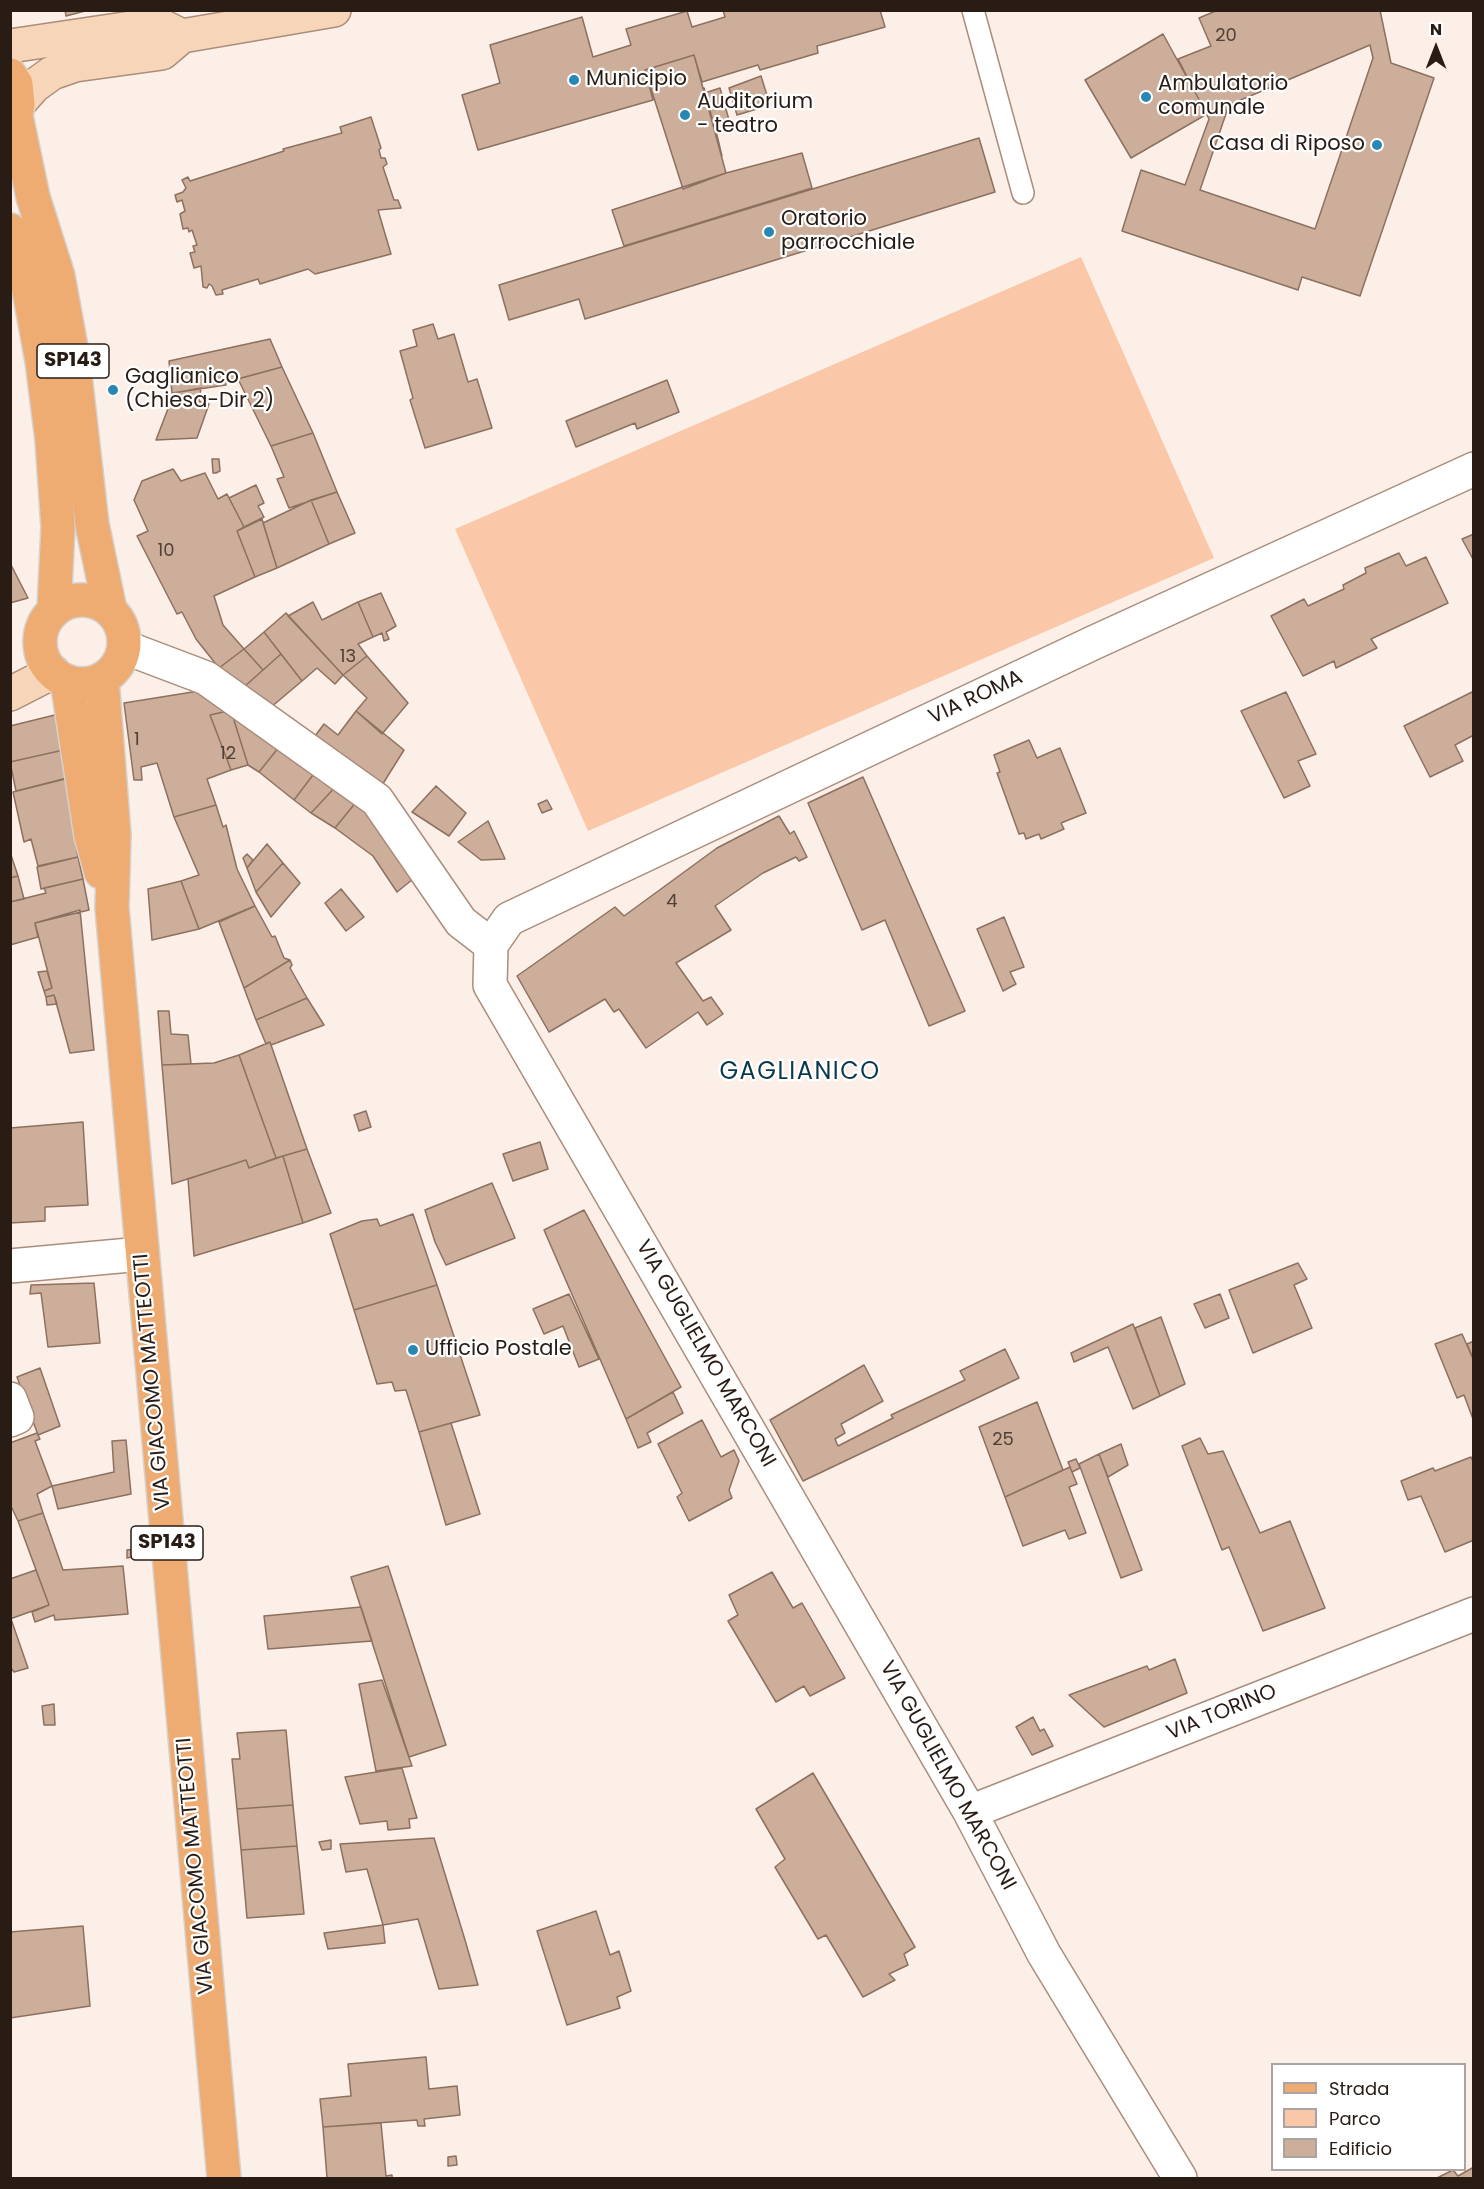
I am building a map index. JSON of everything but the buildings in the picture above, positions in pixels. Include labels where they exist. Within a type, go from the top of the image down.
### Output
[{"type":"main road","name":"SP143","points":[[14,104],[33,197],[58,276],[73,358],[92,524],[110,610],[119,620],[124,634],[124,647]]},
{"type":"main road","name":"SP143","points":[[10,230],[28,285],[42,361],[52,440],[58,527],[54,610],[45,621],[40,634],[40,648],[45,662],[60,677]]},
{"type":"main road","points":[[54,610],[76,599],[88,599],[110,610]]},
{"type":"main road","points":[[60,677],[91,683],[102,679],[120,660],[124,647]]},
{"type":"main road","name":"VIA GIACOMO MATTEOTTI","points":[[60,677],[91,836],[112,908]]},
{"type":"main road","name":"VIA GIACOMO MATTEOTTI","points":[[102,679],[114,836],[112,908],[224,2178]]},
{"type":"street","points":[[14,104],[52,74],[75,65],[162,52],[182,36],[334,10]]},
{"type":"street","points":[[10,46],[158,24],[182,36]]},
{"type":"street","name":"VIA ROMA","points":[[491,945],[509,919],[1095,642],[1473,469]]},
{"type":"street","points":[[124,647],[206,678],[377,800],[461,922],[491,945]]},
{"type":"street","points":[[10,694],[60,677]]},
{"type":"street","name":"VIA GUGLIELMO MARCONI","points":[[491,945],[490,985],[970,1812],[1044,1954],[1180,2178]]},
{"type":"street","points":[[10,1266],[141,1254]]},
{"type":"street","points":[[10,1400],[17,1417],[10,1420]]},
{"type":"street","name":"VIA TORINO","points":[[970,1812],[1473,1614]]},
{"type":"lane","points":[[973,10],[1023,194]]},
{"type":"green space","points":[[1081,257],[1214,558],[588,831],[455,529]]},
{"type":"place","name":"Municipio","points":[[574,80]]},
{"type":"place","name":"Ambulatorio comunale","points":[[1146,97]]},
{"type":"place","name":"Auditorium - teatro","points":[[685,115]]},
{"type":"place","name":"Casa di Riposo","points":[[1377,145]]},
{"type":"place","name":"Oratorio parrocchiale","points":[[769,232]]},
{"type":"place","name":"Gaglianico (Chiesa-Dir 2)","points":[[113,390]]},
{"type":"place","name":"Ufficio Postale","points":[[413,1350]]},
{"type":"district","name":"GAGLIANICO","points":[[800,1073]]}]
